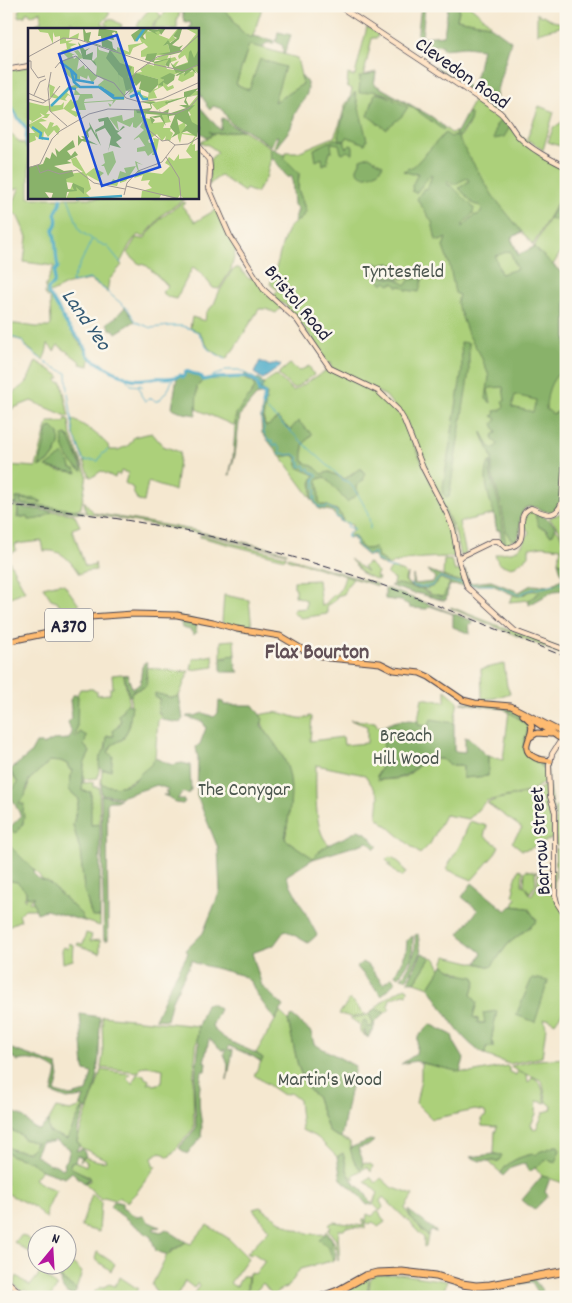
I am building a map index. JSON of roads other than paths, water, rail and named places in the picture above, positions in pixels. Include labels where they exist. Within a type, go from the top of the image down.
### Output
[{"type":"highway","points":[[322,1297],[369,1275],[402,1272],[436,1276],[469,1286],[483,1286],[566,1271]]},
{"type":"main road","name":"Clevedon Road","points":[[339,6],[504,115],[524,141],[566,168]]},
{"type":"main road","points":[[6,70],[28,66]]},
{"type":"main road","name":"Bristol Road","points":[[199,147],[209,160],[209,188],[230,236],[264,290],[297,320],[330,368],[378,391],[398,410],[404,420],[423,468],[453,529],[458,558]]},
{"type":"main road","points":[[566,440],[562,502],[557,511],[554,514],[547,514],[531,508],[526,510],[521,519],[523,534],[516,545],[506,548],[498,541],[493,541],[458,558],[466,585],[515,631],[566,650]]},
{"type":"main road","name":"A370","points":[[6,642],[48,633],[77,621],[102,616],[172,614],[237,629],[281,636],[307,652],[330,658],[380,663],[394,670],[420,674],[466,701],[506,705],[566,742]]},
{"type":"main road","points":[[506,705],[565,733],[548,760],[530,754],[527,748],[527,741],[532,726],[530,721],[523,715]]},
{"type":"main road","points":[[527,741],[531,736],[539,732],[558,737]]},
{"type":"main road","name":"Barrow Street","points":[[548,760],[550,796],[554,812],[555,895],[559,906],[566,916]]},
{"type":"main road","points":[[6,1280],[25,1297]]},
{"type":"water","points":[[260,361],[270,366],[276,363],[281,365],[263,379],[254,373]]},
{"type":"waterway","name":"Land Yeo","points":[[6,98],[27,129],[26,140],[28,147]]},
{"type":"waterway","name":"Land Yeo","points":[[61,199],[55,214],[57,222],[53,230],[58,267],[55,271],[54,283],[48,289],[48,294],[68,326],[83,344],[88,355],[113,371],[131,379],[171,378],[180,375],[183,377],[186,371],[202,377],[203,380],[246,377],[254,380],[258,385],[259,392],[265,394],[263,405]]},
{"type":"waterway","points":[[68,199],[80,231],[92,239],[71,283],[89,279],[94,281],[128,309],[136,322],[151,328],[182,326],[198,332],[208,349],[225,359]]},
{"type":"waterway","points":[[93,240],[108,247],[121,263]]},
{"type":"waterway","points":[[6,334],[22,341],[27,348],[49,365]]},
{"type":"waterway","points":[[51,366],[67,373],[68,390]]},
{"type":"waterway","points":[[212,378],[214,375],[225,370],[239,370],[258,380],[263,392]]},
{"type":"waterway","points":[[123,375],[131,385],[139,386],[145,401],[152,398],[155,401],[159,401],[174,378]]},
{"type":"waterway","points":[[138,385],[143,387]]},
{"type":"waterway","points":[[68,393],[74,435],[84,461],[98,461],[102,454],[108,450]]},
{"type":"waterway","name":"Land Yeo","points":[[263,405],[261,419],[263,431],[268,440],[272,441],[273,445],[277,445],[280,449],[280,454],[294,454],[299,458],[297,460],[300,462],[300,467],[305,465],[306,470],[309,468],[310,471],[317,475],[314,478],[314,488],[316,490],[314,495],[316,498],[313,498],[319,508],[320,506],[324,508],[327,506],[337,512],[336,516],[337,518],[340,517],[341,522],[349,523],[347,527],[354,528],[347,537],[354,537],[357,542],[356,545],[369,556],[374,553],[376,560],[387,567],[396,569]]},
{"type":"waterway","points":[[264,407],[344,481],[348,481],[360,497],[366,510],[370,529]]},
{"type":"waterway","name":"Land Yeo","points":[[411,584],[419,587],[425,586],[426,588],[432,586],[440,577],[457,583],[461,582],[464,585]]},
{"type":"waterway","name":"Land Yeo","points":[[468,585],[496,585],[519,595],[530,590],[566,581]]},
{"type":"waterway","name":"Land Yeo","points":[[561,905],[566,903]]},
{"type":"railway","points":[[6,505],[100,516],[147,524],[240,543],[286,555],[400,591],[566,657]]},
{"type":"district","name":"Flax Bourton","points":[[317,650]]},
{"type":"park label","name":"Tyntesfield","points":[[403,270]]},
{"type":"park label","name":"Breach Hill Wood","points":[[406,746]]},
{"type":"park label","name":"The Conygar","points":[[244,788]]},
{"type":"park label","name":"Martin's Wood","points":[[330,1078]]}]
